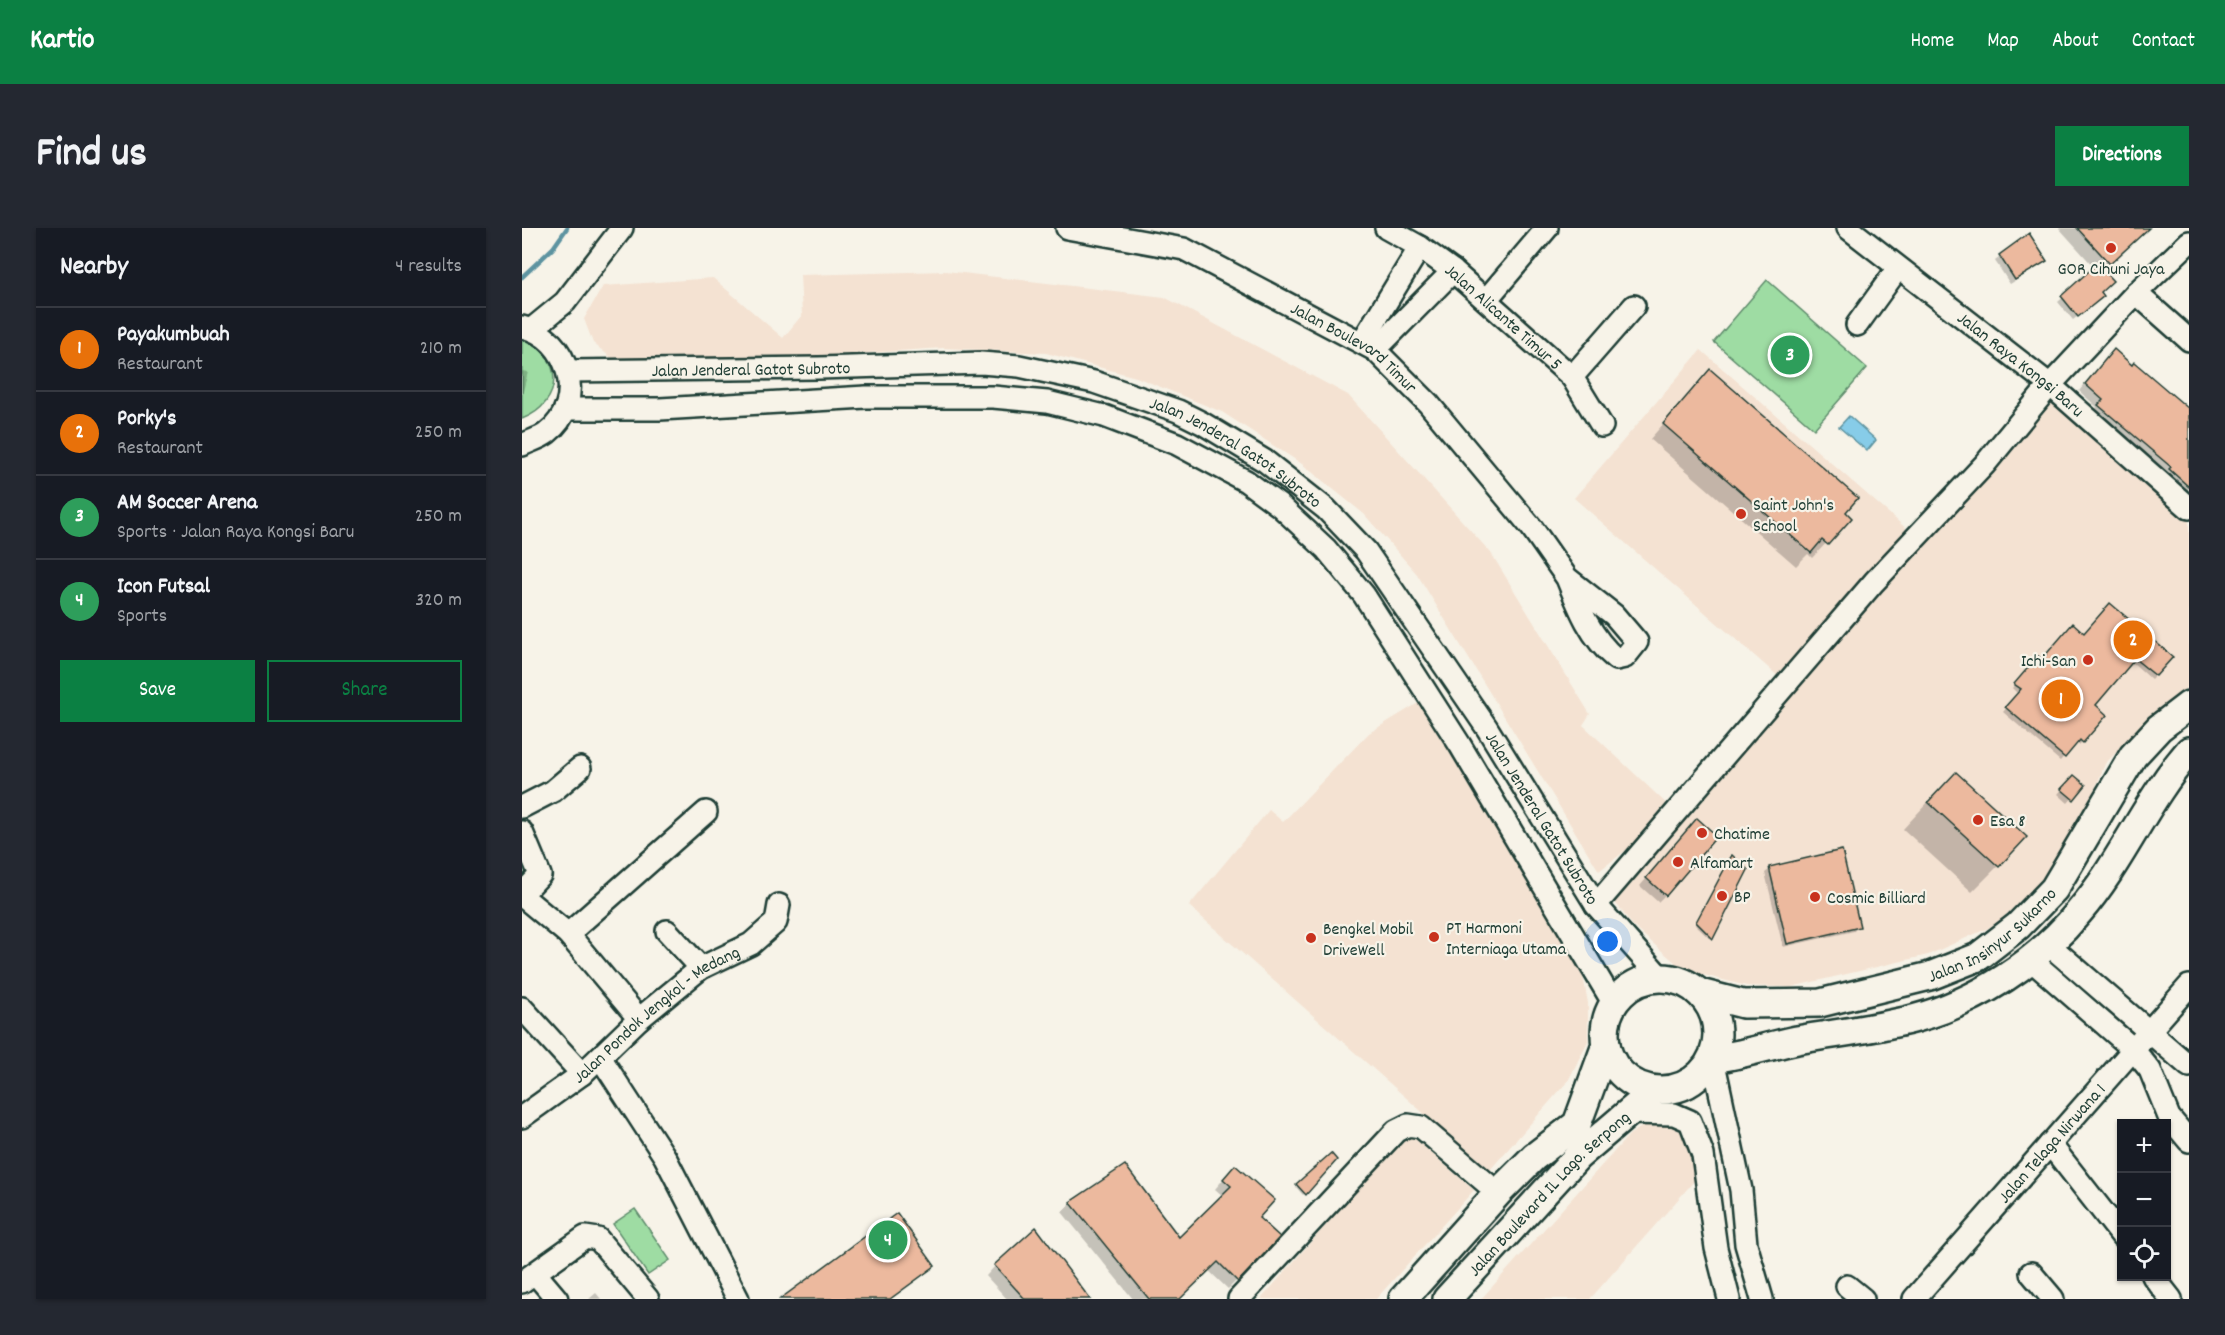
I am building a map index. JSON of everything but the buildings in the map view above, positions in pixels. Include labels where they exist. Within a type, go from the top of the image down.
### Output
[{"type":"main road","name":"Jalan Insinyur Sukarno","points":[[1700,993],[1743,1004],[1820,1003],[1930,976],[1978,957],[2018,926],[2054,889],[2133,756],[2159,728],[2189,705]]},
{"type":"main road","name":"Jalan Insinyur Sukarno","points":[[1713,1059],[1914,1019],[1958,1003],[2040,953],[2080,912],[2111,870],[2159,790],[2189,751]]},
{"type":"main road","points":[[1661,978],[1682,982],[1700,993],[1709,1004],[1717,1024],[1717,1045],[1713,1059],[1705,1071],[1682,1087],[1654,1090],[1641,1087],[1623,1075],[1610,1058],[1606,1045],[1608,1016],[1614,1004],[1634,984],[1661,978]]},
{"type":"main road","name":"Jalan Boulevard IL Lago. Serpong","points":[[1402,1299],[1498,1193],[1534,1157],[1577,1124],[1606,1045]]},
{"type":"main road","name":"Jalan Boulevard IL Lago. Serpong","points":[[1447,1299],[1578,1156],[1654,1090]]},
{"type":"street","points":[[522,445],[548,433],[565,409],[570,390],[568,371],[562,356],[552,343],[527,328],[565,302],[622,228]]},
{"type":"street","name":"Jalan Boulevard Timur","points":[[1067,228],[1184,249],[1368,346],[1428,403],[1532,528],[1567,578]]},
{"type":"street","name":"Jalan Alicante Timur 5","points":[[1386,228],[1420,247],[1453,271],[1572,377],[1602,426]]},
{"type":"street","points":[[1486,300],[1547,228]]},
{"type":"street","name":"Jalan Raya Kongsi Baru","points":[[1848,228],[2050,385],[2189,508]]},
{"type":"street","points":[[1596,904],[1874,582],[1985,464],[2050,385],[2136,293],[2189,242]]},
{"type":"street","points":[[1368,346],[1420,247]]},
{"type":"street","points":[[1857,325],[1898,268]]},
{"type":"street","points":[[1368,346],[1453,271]]},
{"type":"street","points":[[2136,293],[2189,340]]},
{"type":"street","points":[[552,343],[565,302]]},
{"type":"street","points":[[1572,377],[1634,306]]},
{"type":"street","name":"Jalan Jenderal Gatot Subroto","points":[[568,371],[819,368],[981,363],[1019,366],[1094,382],[1178,411],[1202,423],[1265,461],[1326,509],[1366,551],[1487,728],[1596,904],[1661,978]]},
{"type":"street","name":"Jalan Jenderal Gatot Subroto","points":[[565,409],[660,409],[867,397],[993,397],[1047,402],[1104,416],[1177,444],[1186,451],[1246,481],[1280,506],[1326,549],[1364,595],[1460,745],[1614,1004]]},
{"type":"street","points":[[1186,451],[1202,423]]},
{"type":"street","points":[[1460,745],[1487,728]]},
{"type":"street","points":[[522,807],[554,791],[580,768]]},
{"type":"street","points":[[568,934],[706,812]]},
{"type":"street","points":[[522,832],[540,875],[522,895],[568,934],[639,1019]]},
{"type":"street","name":"Jalan Pondok Jengkol - Medang","points":[[522,1117],[582,1074],[639,1019],[701,968],[751,944],[776,922],[779,904]]},
{"type":"street","points":[[667,931],[701,968]]},
{"type":"street","points":[[2040,953],[2114,1002],[2189,1066]]},
{"type":"street","points":[[2040,953],[2101,1021],[2133,1049],[2150,1070],[2169,1117],[2189,1141]]},
{"type":"street","name":"Jalan Telaga Nirwana 1","points":[[1914,1299],[2189,986]]},
{"type":"street","points":[[522,1008],[582,1074]]},
{"type":"street","points":[[600,1057],[665,1156],[738,1299]]},
{"type":"street","points":[[1713,1059],[1741,1191],[1746,1244],[1762,1299]]},
{"type":"street","points":[[1628,1113],[1674,1114],[1690,1121],[1703,1155],[1716,1248],[1729,1299]]},
{"type":"street","points":[[1239,1299],[1396,1131],[1408,1125],[1420,1127],[1498,1193]]},
{"type":"street","points":[[2050,1144],[2117,1231]]},
{"type":"street","points":[[557,1299],[529,1277],[585,1237],[598,1239],[648,1299]]},
{"type":"street","points":[[2031,1273],[2053,1299]]},
{"type":"street","points":[[2157,1281],[2171,1299]]},
{"type":"shaded area","points":[[946,271],[1164,297],[1348,395],[1491,553],[1590,714],[1583,725],[1671,808],[1634,844],[1599,871],[1417,574],[1364,514],[1302,464],[1222,412],[1136,377],[1046,353],[943,348],[625,369],[593,343],[584,319],[603,286],[713,278],[783,338],[802,315],[800,275]]},
{"type":"shaded area","name":"Saint John's School","points":[[1701,350],[1908,530],[1780,678],[1574,498]]},
{"type":"shaded area","points":[[2053,399],[2189,516],[2189,686],[2150,717],[2105,764],[2085,814],[2054,871],[1995,925],[1928,955],[1791,987],[1747,986],[1684,970],[1634,927],[1614,901],[2046,403]]},
{"type":"shaded area","points":[[1420,702],[1580,960],[1588,1003],[1588,1041],[1568,1081],[1489,1171],[1189,906],[1269,810],[1283,822],[1369,733]]},
{"type":"shaded area","points":[[1652,1121],[1673,1124],[1687,1137],[1696,1179],[1590,1299],[1481,1299],[1630,1134]]},
{"type":"shaded area","points":[[1407,1132],[1474,1190],[1376,1299],[1261,1299]]},
{"type":"green space","points":[[1767,280],[1867,368],[1814,429],[1714,342]]},
{"type":"green space","points":[[522,339],[536,346],[546,356],[552,367],[554,379],[552,391],[546,402],[536,412],[522,419]]},
{"type":"green space","points":[[635,1209],[670,1260],[648,1275],[613,1224]]},
{"type":"water","points":[[1849,416],[1876,440],[1867,451],[1839,427]]},
{"type":"waterway","points":[[522,277],[553,248],[567,228]]},
{"type":"place","name":"GOR Cihuni Jaya","points":[[2111,248]]},
{"type":"place","name":"AM Soccer Arena","points":[[1790,355]]},
{"type":"place","name":"Saint John's School","points":[[1741,514]]},
{"type":"place","name":"Porky's","points":[[2133,640]]},
{"type":"place","name":"Ichi-San","points":[[2088,660]]},
{"type":"place","name":"Payakumbuah","points":[[2061,699]]},
{"type":"place","name":"Esa 8","points":[[1978,820]]},
{"type":"place","name":"Chatime","points":[[1702,833]]},
{"type":"place","name":"Alfamart","points":[[1678,862]]},
{"type":"place","name":"BP","points":[[1722,896]]},
{"type":"place","name":"Cosmic Billiard","points":[[1815,897]]},
{"type":"place","name":"PT Harmoni Interniaga Utama","points":[[1434,937]]},
{"type":"place","name":"Bengkel Mobil DriveWell","points":[[1311,938]]},
{"type":"place","name":"Icon Futsal","points":[[888,1240]]}]
